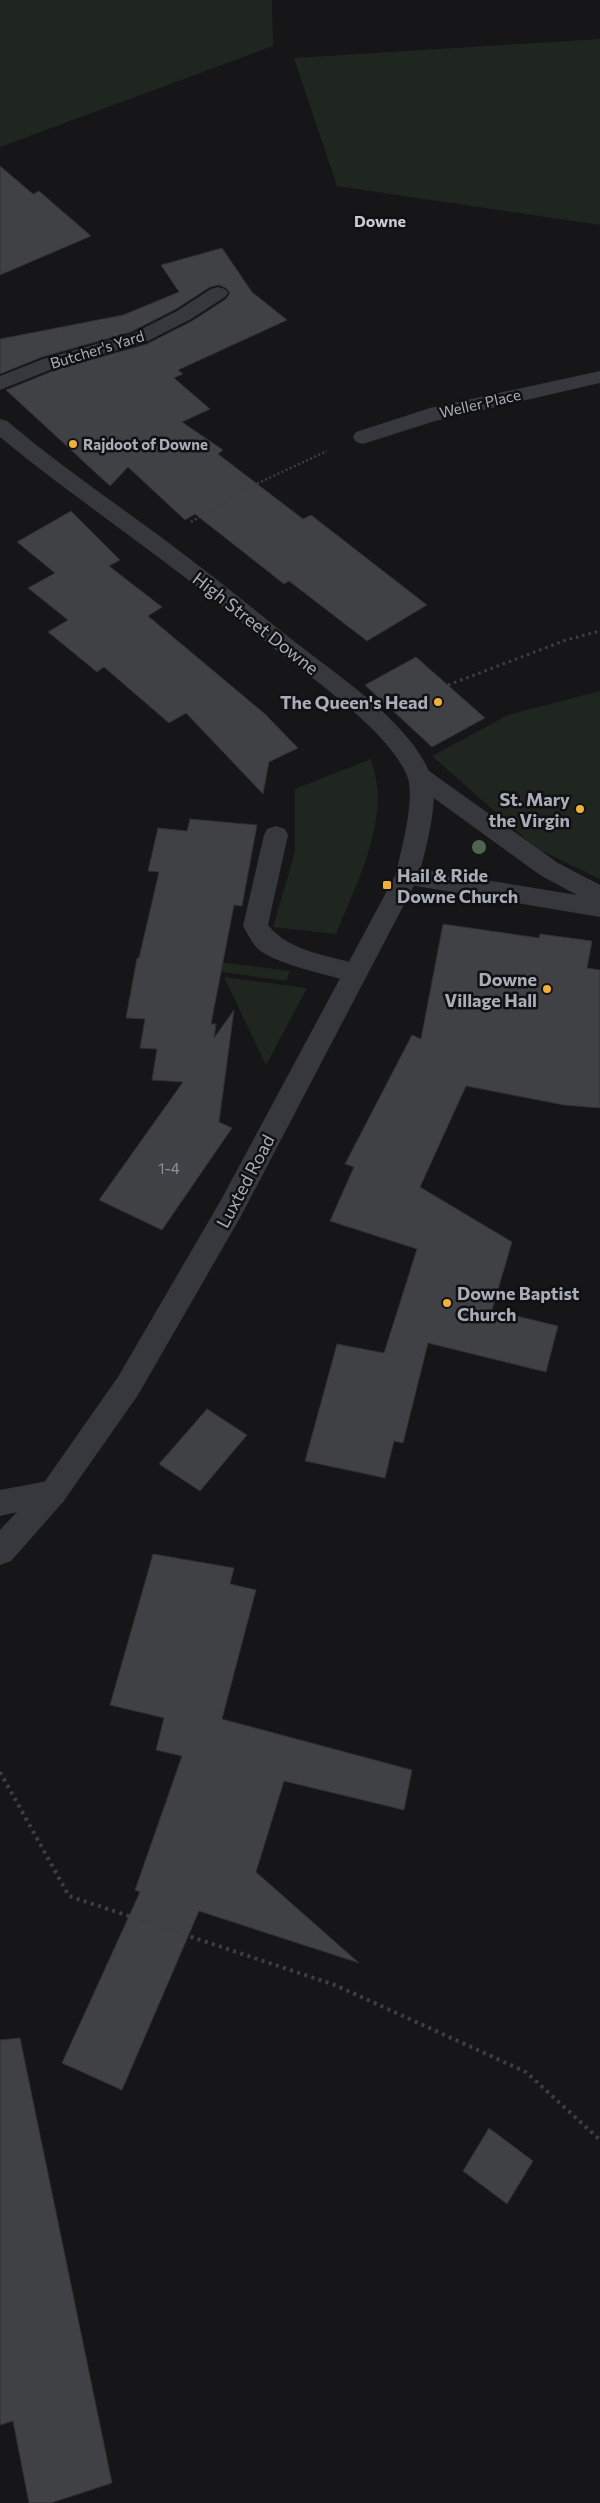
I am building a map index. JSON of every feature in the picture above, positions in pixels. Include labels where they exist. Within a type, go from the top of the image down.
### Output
[{"type":"street","name":"Butcher's Yard","points":[[0,384],[50,362],[139,338],[184,315],[218,293]]},
{"type":"street","name":"Weller Place","points":[[363,437],[430,415],[600,377]]},
{"type":"street","name":"High Street Downe","points":[[0,426],[31,453],[155,544],[370,715],[398,744],[421,777],[549,869],[600,896]]},
{"type":"street","name":"Luxted Road","points":[[0,1551],[53,1493],[133,1378],[231,1208],[408,876],[418,828],[421,777]]},
{"type":"street","points":[[276,835],[256,926],[267,942],[287,954],[355,973]]},
{"type":"street","points":[[408,876],[600,908]]},
{"type":"street","points":[[0,1504],[53,1493]]},
{"type":"path","points":[[155,544],[252,486],[306,459],[363,437]]},
{"type":"path","points":[[448,685],[566,640],[600,631]]},
{"type":"path","points":[[0,1772],[68,1896],[335,1986],[526,2072],[600,2140]]},
{"type":"shaded area","points":[[0,0],[272,0],[273,46],[0,147]]},
{"type":"shaded area","points":[[600,39],[600,225],[337,186],[294,58]]},
{"type":"shaded area","points":[[600,691],[600,879],[536,848],[432,756],[508,715]]},
{"type":"shaded area","points":[[371,759],[377,785],[377,804],[371,843],[358,881],[336,934],[273,927],[295,852],[295,789]]},
{"type":"shaded area","points":[[194,959],[290,971],[286,981],[194,968]]},
{"type":"shaded area","points":[[224,977],[307,988],[266,1065]]},
{"type":"building","points":[[0,166],[33,194],[39,191],[91,236],[0,275]]},
{"type":"building","points":[[222,248],[252,292],[287,320],[178,370],[183,374],[174,378],[210,409],[182,422],[223,450],[218,454],[303,519],[311,515],[427,605],[367,641],[289,581],[284,584],[195,514],[185,520],[128,467],[110,486],[6,390],[58,369],[147,344],[192,321],[226,299],[230,293],[226,288],[219,285],[210,287],[176,309],[131,332],[42,357],[0,374],[0,339],[123,315],[179,292],[161,265]]},
{"type":"building","points":[[71,511],[120,560],[109,566],[162,607],[148,616],[265,714],[298,748],[269,762],[263,794],[186,713],[169,723],[104,667],[97,672],[48,632],[68,620],[28,588],[55,573],[17,542]]},
{"type":"building","name":"The Queen's Head","points":[[416,657],[485,718],[432,747],[365,685]]},
{"type":"building","points":[[190,819],[257,825],[242,906],[234,905],[211,1024],[216,1024],[214,1038],[234,1010],[219,1122],[232,1128],[162,1230],[99,1200],[183,1082],[152,1080],[157,1049],[140,1048],[145,1019],[126,1018],[137,958],[139,958],[159,872],[148,871],[158,828],[187,831]]},
{"type":"building","points":[[443,924],[539,938],[540,934],[592,941],[587,968],[600,970],[600,1108],[564,1105],[466,1086],[420,1187],[512,1242],[492,1310],[558,1326],[546,1372],[428,1343],[403,1443],[394,1441],[385,1478],[305,1461],[337,1344],[384,1353],[417,1249],[330,1221],[354,1167],[345,1164],[412,1035],[421,1039]]},
{"type":"building","points":[[207,1409],[247,1435],[200,1491],[159,1464]]},
{"type":"building","points":[[153,1554],[234,1568],[230,1584],[256,1590],[222,1719],[412,1770],[404,1810],[284,1781],[256,1872],[359,1963],[199,1911],[122,2090],[62,2063],[140,1892],[135,1890],[182,1756],[156,1750],[164,1718],[110,1705]]},
{"type":"building","points":[[20,2038],[112,2483],[51,2503],[29,2503],[13,2421],[0,2425],[0,2040]]},
{"type":"building","points":[[489,2128],[533,2161],[507,2204],[463,2171]]},
{"type":"place","name":"Rajdoot of Downe","points":[[73,444]]},
{"type":"place","name":"The Queen's Head","points":[[438,702]]},
{"type":"place","name":"St. Mary the Virgin","points":[[580,809]]},
{"type":"place","name":"Hail & Ride Downe Church","points":[[387,885]]},
{"type":"place","name":"Downe Village Hall","points":[[547,989]]},
{"type":"place","name":"Downe Baptist Church","points":[[447,1303]]},
{"type":"district","name":"Downe","points":[[380,220]]}]
